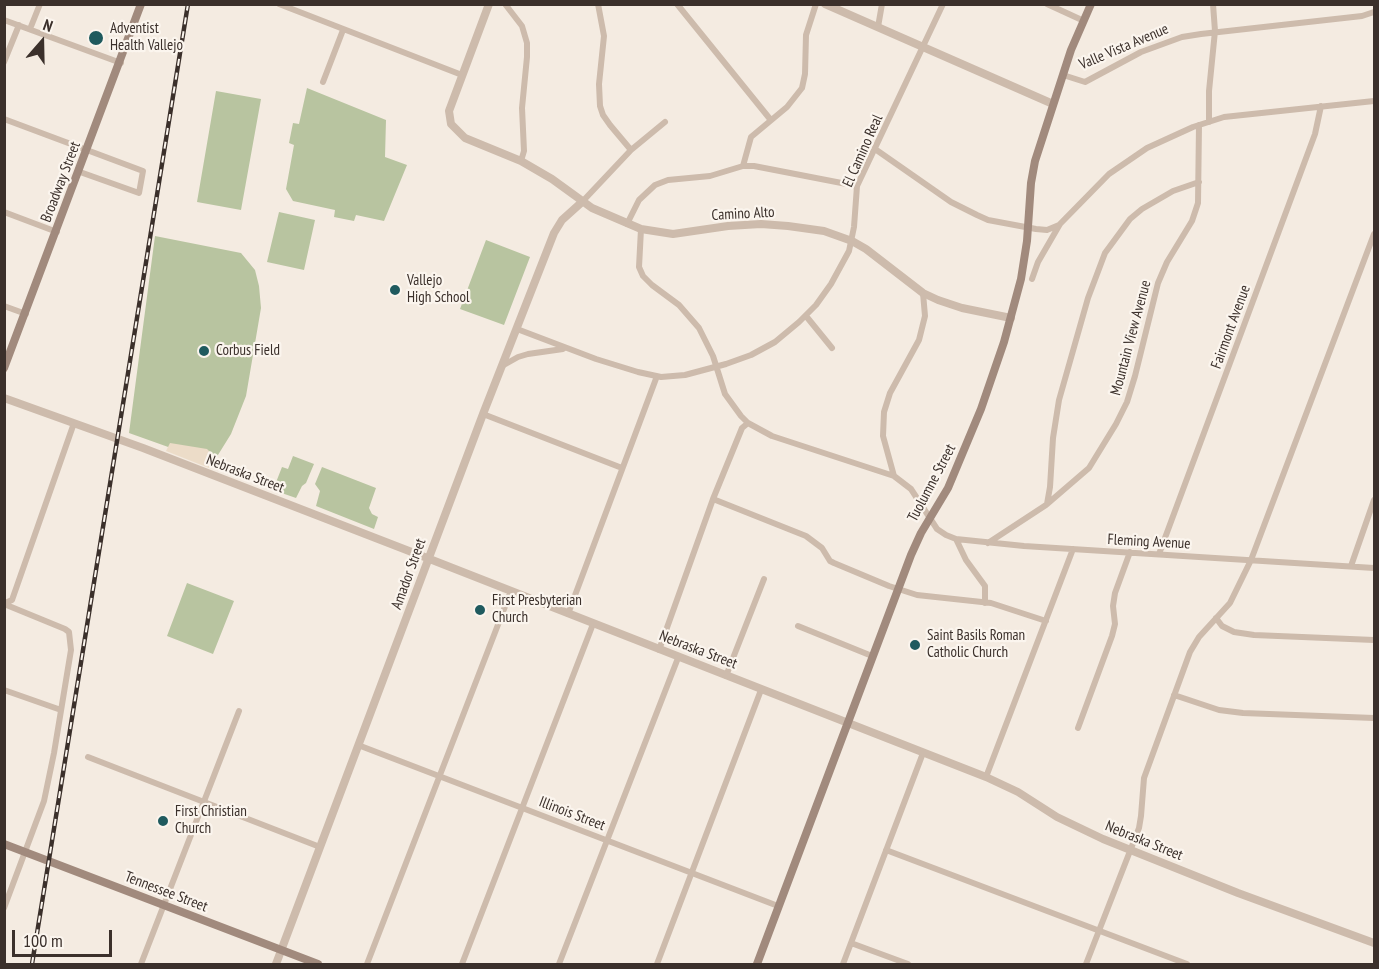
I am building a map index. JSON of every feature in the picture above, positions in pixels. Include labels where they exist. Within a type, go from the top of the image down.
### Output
[{"type":"main road","name":"Broadway Street","points":[[4,368],[80,172],[141,4]]},
{"type":"main road","name":"Tuolumne Street","points":[[757,964],[897,589],[916,542],[931,518],[964,453],[981,409],[1011,318],[1022,274],[1033,170],[1063,75],[1091,4]]},
{"type":"main road","name":"Tennessee Street","points":[[4,844],[318,964]]},
{"type":"street","points":[[30,30],[40,4]]},
{"type":"street","points":[[279,4],[462,75]]},
{"type":"street","name":"Camino Alto","points":[[489,4],[452,101],[449,118],[459,134],[477,144],[522,161],[592,208],[641,229],[673,234],[728,226],[781,225],[824,231],[852,241],[884,261],[924,293],[962,308],[1011,318]]},
{"type":"street","points":[[506,4],[522,26],[527,49],[522,99],[525,148],[522,161]]},
{"type":"street","points":[[598,4],[604,36],[599,84],[600,106],[603,115],[631,150]]},
{"type":"street","points":[[677,4],[770,119]]},
{"type":"street","points":[[743,166],[751,137],[787,107],[802,88],[805,74],[806,35],[816,4]]},
{"type":"street","points":[[825,4],[1053,104]]},
{"type":"street","points":[[878,27],[882,4]]},
{"type":"street","name":"El Camino Real","points":[[517,329],[566,349],[657,376],[685,375],[716,367],[751,355],[775,342],[806,316],[831,284],[852,241],[857,186],[943,4]]},
{"type":"street","points":[[1047,4],[1084,21]]},
{"type":"street","points":[[1209,122],[1209,91],[1215,31],[1213,4]]},
{"type":"street","name":"Valle Vista Avenue","points":[[1063,75],[1085,82],[1141,52],[1182,37],[1374,12]]},
{"type":"street","points":[[4,20],[121,63]]},
{"type":"street","points":[[4,62],[19,25]]},
{"type":"street","points":[[324,82],[343,30]]},
{"type":"street","points":[[1032,279],[1038,262],[1060,224],[1109,174],[1147,148],[1199,125],[1248,113],[1374,101]]},
{"type":"street","name":"Fairmont Avenue","points":[[1160,554],[1315,134],[1321,106]]},
{"type":"street","points":[[4,119],[144,171],[139,193],[80,172]]},
{"type":"street","points":[[582,201],[631,150],[665,122]]},
{"type":"street","name":"Mountain View Avenue","points":[[988,543],[1046,505],[1089,468],[1127,402],[1158,284],[1167,262],[1192,221],[1198,203],[1199,125]]},
{"type":"street","points":[[875,149],[965,210],[988,220],[1047,230],[1060,224]]},
{"type":"street","points":[[627,224],[639,200],[655,185],[668,180],[710,176],[743,166],[754,166],[857,186]]},
{"type":"street","points":[[1046,505],[1059,400],[1088,298],[1105,253],[1130,219],[1142,209],[1173,191],[1199,182]]},
{"type":"street","name":"Amador Street","points":[[276,964],[483,414],[558,226],[567,214],[582,201]]},
{"type":"street","points":[[4,212],[57,232]]},
{"type":"street","points":[[641,229],[639,267],[643,276],[688,313],[707,342],[725,394],[748,423],[772,436],[894,476],[911,489],[938,530],[956,539],[966,560],[985,586],[985,603]]},
{"type":"street","points":[[1086,964],[1130,850],[1141,816],[1144,778],[1190,652],[1199,637],[1230,603],[1251,560],[1374,234]]},
{"type":"street","points":[[894,476],[884,436],[884,412],[890,393],[921,333],[925,316],[924,293]]},
{"type":"street","points":[[4,306],[26,314]]},
{"type":"street","points":[[806,316],[832,348]]},
{"type":"street","points":[[502,366],[528,354],[566,349]]},
{"type":"street","points":[[568,614],[657,376]]},
{"type":"street","name":"Nebraska Street","points":[[4,398],[429,559],[986,777],[1018,792],[1057,817],[1130,850],[1374,943]]},
{"type":"street","points":[[483,414],[622,468]]},
{"type":"street","points":[[5,604],[12,600],[74,423]]},
{"type":"street","points":[[659,650],[714,499],[742,428],[748,423]]},
{"type":"street","points":[[714,499],[807,537],[822,548],[830,561],[897,589],[917,595],[985,603],[1046,621]]},
{"type":"street","points":[[1351,567],[1374,500]]},
{"type":"street","name":"Fleming Avenue","points":[[956,539],[1073,549],[1374,568]]},
{"type":"street","points":[[986,777],[1073,549]]},
{"type":"street","points":[[1078,728],[1112,636],[1115,624],[1113,606],[1130,552]]},
{"type":"street","points":[[726,676],[764,579]]},
{"type":"street","points":[[367,964],[511,591]]},
{"type":"street","points":[[4,908],[44,801],[71,649],[69,632],[65,629],[5,604]]},
{"type":"street","points":[[1216,618],[1222,626],[1234,632],[1254,635],[1374,640]]},
{"type":"street","points":[[462,964],[593,624]]},
{"type":"street","points":[[798,626],[872,656]]},
{"type":"street","points":[[560,964],[678,657]]},
{"type":"street","points":[[4,690],[61,710]]},
{"type":"street","points":[[657,964],[761,690]]},
{"type":"street","points":[[1174,695],[1219,710],[1243,713],[1374,718]]},
{"type":"street","points":[[141,964],[239,711]]},
{"type":"street","name":"Illinois Street","points":[[358,745],[778,906]]},
{"type":"street","points":[[843,964],[923,753]]},
{"type":"street","points":[[88,757],[320,847]]},
{"type":"street","points":[[886,849],[1187,964]]},
{"type":"street","points":[[851,943],[908,964]]},
{"type":"green space","points":[[307,88],[386,120],[385,157],[407,165],[384,221],[356,215],[354,221],[334,217],[335,210],[293,201],[286,189],[294,145],[289,143],[293,123],[299,124]]},
{"type":"green space","points":[[216,91],[261,99],[241,210],[197,202]]},
{"type":"green space","points":[[279,212],[315,220],[304,270],[267,262]]},
{"type":"green space","points":[[155,236],[241,253],[255,270],[261,308],[246,396],[231,434],[213,463],[129,433]]},
{"type":"green space","points":[[486,240],[530,257],[504,325],[460,309]]},
{"type":"green space","points":[[293,456],[314,464],[306,483],[296,498],[273,490],[282,467],[288,469]]},
{"type":"green space","points":[[322,467],[376,488],[369,508],[372,514],[378,517],[374,529],[316,506],[320,491],[315,484]]},
{"type":"green space","points":[[187,583],[234,601],[213,654],[167,636]]},
{"type":"shaded area","points":[[170,443],[207,449],[211,453],[209,468],[166,451]]},
{"type":"railway","points":[[32,964],[188,4]]},
{"type":"place","name":"Adventist Health Vallejo","points":[[96,38]]},
{"type":"place","name":"Vallejo High School","points":[[395,290]]},
{"type":"place","name":"Corbus Field","points":[[204,351]]},
{"type":"place","name":"First Presbyterian Church","points":[[480,610]]},
{"type":"place","name":"Saint Basils Roman Catholic Church","points":[[915,645]]},
{"type":"place","name":"First Christian Church","points":[[163,821]]}]
